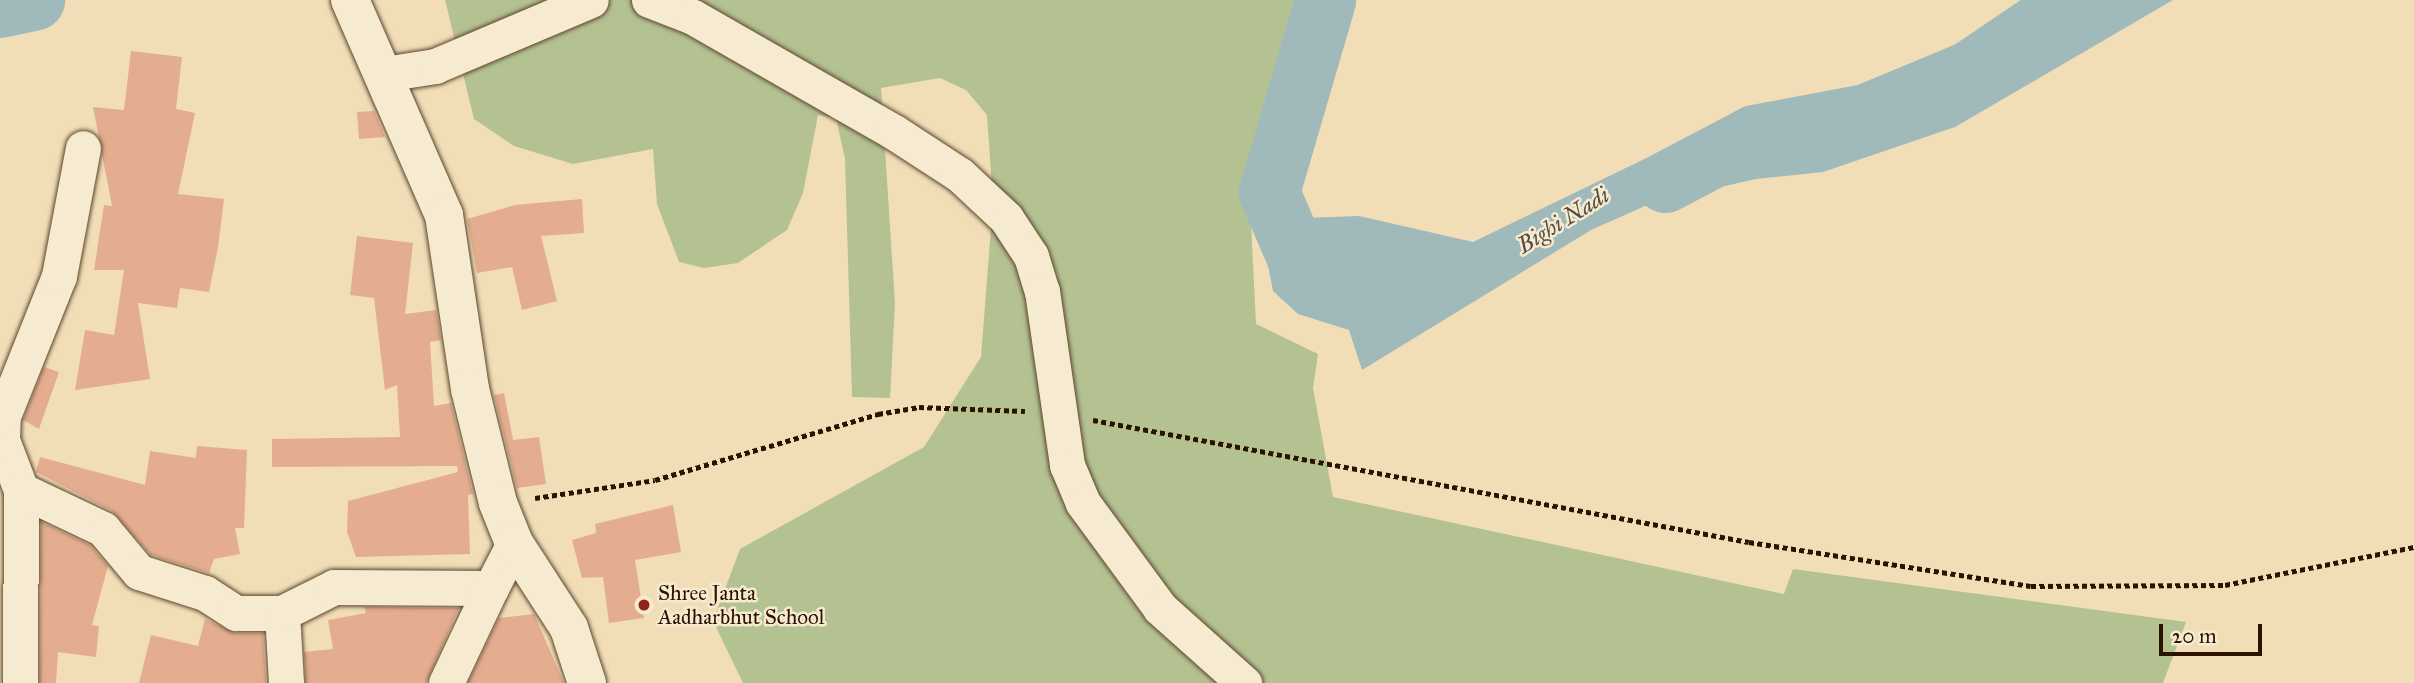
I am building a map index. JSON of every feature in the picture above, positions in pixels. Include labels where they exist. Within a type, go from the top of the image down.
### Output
[{"type":"street","points":[[350,0],[444,215],[470,389],[498,503],[514,543],[569,628],[587,683]]},
{"type":"street","points":[[384,74],[435,66],[591,0]]},
{"type":"street","points":[[649,0],[693,16],[894,132],[960,175],[1006,218],[1031,256],[1042,291],[1067,465],[1083,503],[1160,608],[1244,683]]},
{"type":"street","points":[[20,683],[21,490],[1,440],[16,374],[59,276],[83,148]]},
{"type":"street","points":[[21,490],[103,529],[139,572],[205,593],[236,613],[282,613],[334,587],[491,588]]},
{"type":"street","points":[[446,683],[514,543]]},
{"type":"street","points":[[282,613],[286,683]]},
{"type":"path","points":[[498,503],[655,480],[878,414],[919,407],[1032,412]]},
{"type":"path","points":[[1086,419],[1749,542],[2031,586],[2225,585],[2414,547]]},
{"type":"green space","points":[[445,0],[1309,0],[1251,223],[1256,324],[1318,354],[1313,388],[1333,497],[1784,594],[1793,569],[2186,622],[2163,683],[743,683],[713,621],[740,549],[924,447],[981,357],[993,202],[987,115],[966,90],[940,78],[881,88],[895,303],[890,398],[852,397],[845,159],[836,118],[818,115],[803,193],[787,230],[738,263],[704,268],[679,262],[657,204],[653,149],[573,164],[514,146],[474,119]]},
{"type":"water","points":[[2082,0],[2173,0],[1955,127],[1823,172],[1756,179],[1654,202],[1591,230],[1362,370],[1349,330],[1298,314],[1273,291],[1256,202],[1303,218],[1359,216],[1473,242],[1663,150],[1783,140],[1881,114],[1993,59]]},
{"type":"building","points":[[131,51],[182,57],[176,109],[195,113],[178,194],[224,199],[218,247],[209,292],[180,288],[177,308],[138,303],[150,379],[75,390],[85,330],[114,335],[124,270],[94,270],[104,205],[112,206],[93,107],[124,110]]},
{"type":"building","points":[[374,111],[385,137],[359,139],[357,112]]},
{"type":"building","points":[[582,199],[584,233],[541,236],[557,301],[522,310],[512,267],[477,273],[467,219],[515,205]]},
{"type":"building","points":[[357,236],[413,243],[405,314],[436,310],[441,340],[430,342],[434,406],[451,403],[473,494],[468,495],[470,554],[356,557],[347,532],[348,501],[458,472],[457,466],[272,467],[272,439],[400,437],[397,385],[385,390],[374,298],[350,295]]},
{"type":"building","points":[[44,367],[59,372],[39,429],[23,420]]},
{"type":"building","points":[[504,393],[513,440],[539,437],[546,484],[517,488],[494,395]]},
{"type":"building","points":[[197,446],[247,450],[244,528],[235,528],[240,554],[214,559],[209,573],[151,555],[112,511],[36,472],[40,457],[145,485],[150,451],[196,458]]},
{"type":"building","points":[[673,505],[681,552],[635,560],[644,618],[609,623],[603,577],[582,578],[572,540],[596,533],[595,524]]},
{"type":"building","points":[[41,522],[90,545],[108,566],[92,625],[99,626],[96,657],[58,652],[56,683],[40,683]]},
{"type":"building","points":[[364,607],[459,608],[426,683],[306,683],[304,652],[333,649],[328,620],[366,613]]},
{"type":"building","points":[[534,614],[564,683],[468,683],[499,618]]},
{"type":"building","points":[[205,619],[235,633],[263,633],[266,683],[139,683],[151,635],[198,646]]},
{"type":"waterway","name":"Bighi Nadi","points":[[0,7],[34,0]]},
{"type":"waterway","name":"Bighi Nadi","points":[[1321,273],[1299,262],[1269,192],[1325,0]]},
{"type":"waterway","name":"Bighi Nadi","points":[[1665,182],[1754,135],[1866,114],[1969,71],[2074,0]]},
{"type":"place","name":"Shree Janta Aadharbhut School","points":[[644,605]]}]
